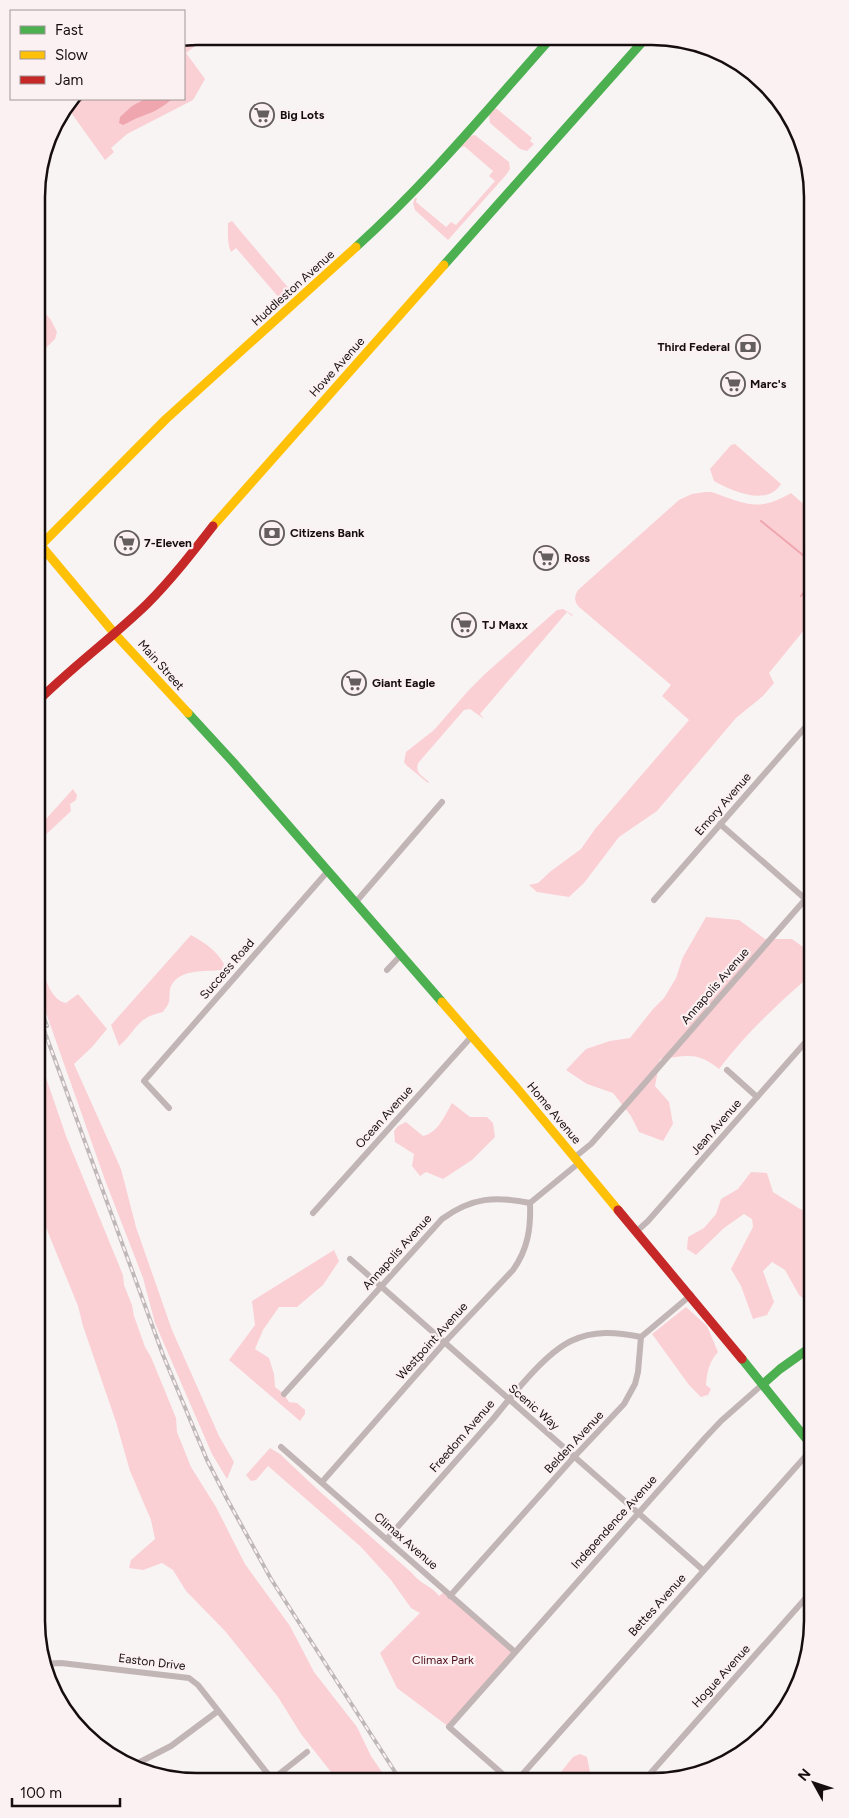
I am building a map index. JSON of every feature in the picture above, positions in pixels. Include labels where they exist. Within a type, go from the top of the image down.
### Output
[{"type":"street","name":"Huddleston Avenue","points":[[45,537],[166,419],[395,212],[545,45]]},
{"type":"street","name":"Howe Avenue","points":[[45,694],[60,678],[116,634],[164,586],[221,516],[640,45]]},
{"type":"street","name":"Main Street","points":[[45,550],[116,634],[269,804]]},
{"type":"street","name":"Emory Avenue","points":[[654,900],[804,729]]},
{"type":"street","points":[[355,903],[442,802]]},
{"type":"street","name":"Home Avenue","points":[[269,804],[472,1036],[691,1295],[804,1436]]},
{"type":"street","points":[[720,824],[804,896]]},
{"type":"street","name":"Success Road","points":[[169,1108],[144,1081],[328,871]]},
{"type":"street","name":"Annapolis Avenue","points":[[284,1394],[434,1226],[459,1208],[474,1202],[502,1198],[530,1203],[577,1160],[804,904]]},
{"type":"street","points":[[388,970],[401,955]]},
{"type":"street","name":"Ocean Avenue","points":[[313,1213],[472,1036]]},
{"type":"street","name":"Jean Avenue","points":[[637,1231],[648,1221],[804,1044]]},
{"type":"street","points":[[727,1070],[757,1097]]},
{"type":"street","name":"Westpoint Avenue","points":[[322,1482],[445,1342],[488,1295],[505,1280],[518,1262],[529,1233],[530,1203]]},
{"type":"street","name":"Scenic Way","points":[[350,1259],[703,1570]]},
{"type":"street","points":[[641,1337],[691,1295]]},
{"type":"street","name":"Freedom Avenue","points":[[387,1538],[508,1399],[552,1354],[571,1341],[592,1334],[607,1332],[641,1337]]},
{"type":"street","name":"Belden Avenue","points":[[450,1596],[574,1457],[616,1413],[630,1394],[638,1372],[641,1337]]},
{"type":"street","name":"Independence Avenue","points":[[501,1773],[449,1727],[721,1421],[780,1369],[804,1352]]},
{"type":"street","name":"Climax Avenue","points":[[281,1447],[515,1652]]},
{"type":"street","name":"Bettes Avenue","points":[[524,1773],[804,1457]]},
{"type":"street","name":"Hogue Avenue","points":[[651,1773],[804,1600]]},
{"type":"street","name":"Easton Drive","points":[[51,1664],[183,1676],[194,1681],[268,1773]]},
{"type":"street","points":[[141,1762],[171,1746],[218,1711]]},
{"type":"street","points":[[279,1773],[307,1752]]},
{"type":"green space","points":[[185,45],[196,45],[186,53],[205,79],[193,100],[127,134],[111,148],[114,152],[105,160],[71,112],[81,100],[185,100]]},
{"type":"green space","points":[[494,108],[532,138],[530,141],[534,144],[527,151],[520,149],[490,123],[489,115]]},
{"type":"green space","points":[[475,135],[509,162],[510,169],[448,240],[415,210],[413,203],[415,198],[417,198],[416,202],[446,227],[451,222],[456,225],[495,181],[489,176],[493,171],[464,146],[459,149],[470,136]]},
{"type":"green space","points":[[232,221],[291,291],[296,287],[297,291],[282,306],[275,304],[281,300],[236,248],[231,252],[228,242],[228,223]]},
{"type":"green space","points":[[45,313],[57,332],[55,339],[45,349]]},
{"type":"green space","points":[[735,444],[781,484],[775,491],[767,495],[749,495],[714,481],[710,469],[731,445]]},
{"type":"green space","points":[[711,492],[742,502],[760,504],[769,503],[791,493],[804,504],[804,630],[769,673],[774,683],[763,696],[736,718],[657,811],[619,837],[584,883],[569,897],[537,892],[529,885],[538,883],[581,849],[595,829],[689,720],[662,696],[671,685],[579,607],[575,597],[578,590],[679,500],[692,494]]},
{"type":"green space","points":[[563,609],[573,615],[567,612],[480,714],[484,719],[470,709],[464,710],[419,762],[417,765],[418,771],[428,783],[406,765],[404,762],[406,752],[434,730],[486,673],[557,610]]},
{"type":"green space","points":[[73,789],[77,795],[76,800],[70,804],[71,811],[45,835],[46,819]]},
{"type":"green space","points":[[706,917],[739,920],[765,939],[792,939],[804,948],[804,981],[762,1020],[719,1069],[698,1057],[685,1056],[660,1059],[655,1086],[669,1102],[673,1124],[663,1141],[639,1132],[631,1116],[613,1093],[587,1084],[566,1070],[586,1049],[610,1041],[630,1038],[664,998],[676,978],[683,957]]},
{"type":"green space","points":[[191,935],[214,951],[224,964],[222,970],[194,972],[175,980],[170,989],[169,1002],[163,1012],[142,1021],[119,1046],[111,1025]]},
{"type":"green space","points":[[45,977],[51,992],[60,1001],[66,1003],[78,994],[107,1029],[74,1064],[121,1169],[136,1227],[172,1330],[219,1436],[234,1462],[227,1479],[212,1454],[155,1323],[143,1278],[105,1180],[45,1010]]},
{"type":"green space","points":[[45,1075],[66,1136],[123,1275],[124,1285],[134,1316],[145,1347],[176,1418],[177,1432],[191,1467],[216,1507],[245,1564],[290,1626],[314,1672],[357,1727],[371,1756],[383,1773],[332,1773],[301,1734],[278,1697],[225,1631],[186,1591],[173,1570],[162,1563],[143,1570],[129,1568],[131,1560],[155,1539],[151,1520],[130,1471],[78,1306],[45,1225]]},
{"type":"green space","points":[[452,1103],[470,1117],[487,1117],[493,1123],[495,1137],[472,1160],[443,1179],[426,1172],[420,1176],[412,1166],[414,1154],[395,1142],[394,1131],[398,1126],[406,1122],[423,1136],[428,1134],[437,1127]]},
{"type":"green space","points":[[751,1172],[767,1173],[773,1192],[804,1210],[804,1299],[799,1295],[785,1270],[772,1262],[763,1271],[774,1302],[767,1315],[753,1319],[741,1286],[731,1269],[753,1227],[752,1219],[744,1214],[724,1228],[696,1255],[687,1249],[688,1237],[704,1228],[716,1214],[721,1199],[738,1189]]},
{"type":"green space","points":[[334,1250],[339,1261],[323,1285],[297,1307],[279,1307],[263,1330],[255,1349],[269,1358],[274,1374],[275,1387],[284,1394],[289,1402],[297,1403],[305,1410],[305,1414],[300,1421],[229,1360],[255,1325],[252,1301]]},
{"type":"green space","points":[[686,1307],[707,1326],[718,1352],[709,1367],[707,1376],[706,1385],[711,1389],[708,1395],[701,1397],[689,1385],[652,1334]]},
{"type":"green space","name":"Climax Park","points":[[270,1448],[280,1454],[419,1580],[439,1596],[445,1591],[515,1652],[449,1727],[397,1688],[380,1653],[420,1613],[411,1608],[391,1580],[360,1546],[268,1466],[256,1480],[251,1481],[246,1475]]},
{"type":"green space","points":[[580,1754],[587,1757],[590,1773],[560,1773],[573,1757]]},
{"type":"shaded area","points":[[143,100],[171,100],[123,125],[119,123],[120,117],[132,106]]},
{"type":"waterway","points":[[761,521],[804,556]]},
{"type":"waterway","points":[[801,596],[804,592]]},
{"type":"railway","points":[[45,1020],[47,1026]]},
{"type":"railway","points":[[45,1033],[163,1355],[207,1460],[271,1579],[396,1773]]},
{"type":"traffic: fast","points":[[356,247],[408,197],[545,45]]},
{"type":"traffic: fast","points":[[444,265],[640,45]]},
{"type":"traffic: fast","points":[[188,713],[442,1002]]},
{"type":"traffic: fast","points":[[763,1384],[804,1352]]},
{"type":"traffic: fast","points":[[742,1359],[804,1436]]},
{"type":"traffic: slow","points":[[45,541],[166,419],[356,247]]},
{"type":"traffic: slow","points":[[213,526],[444,265]]},
{"type":"traffic: slow","points":[[45,550],[115,634],[188,713]]},
{"type":"traffic: slow","points":[[442,1002],[516,1087],[618,1210]]},
{"type":"traffic: jam","points":[[45,694],[147,604],[173,576],[213,526]]},
{"type":"traffic: jam","points":[[618,1210],[742,1359]]},
{"type":"place","name":"Big Lots","points":[[262,115]]},
{"type":"place","name":"Third Federal","points":[[748,347]]},
{"type":"place","name":"Marc's","points":[[733,384]]},
{"type":"place","name":"Citizens Bank","points":[[272,533]]},
{"type":"place","name":"7-Eleven","points":[[127,543]]},
{"type":"place","name":"Ross","points":[[546,558]]},
{"type":"place","name":"TJ Maxx","points":[[464,625]]},
{"type":"place","name":"Giant Eagle","points":[[354,683]]}]
